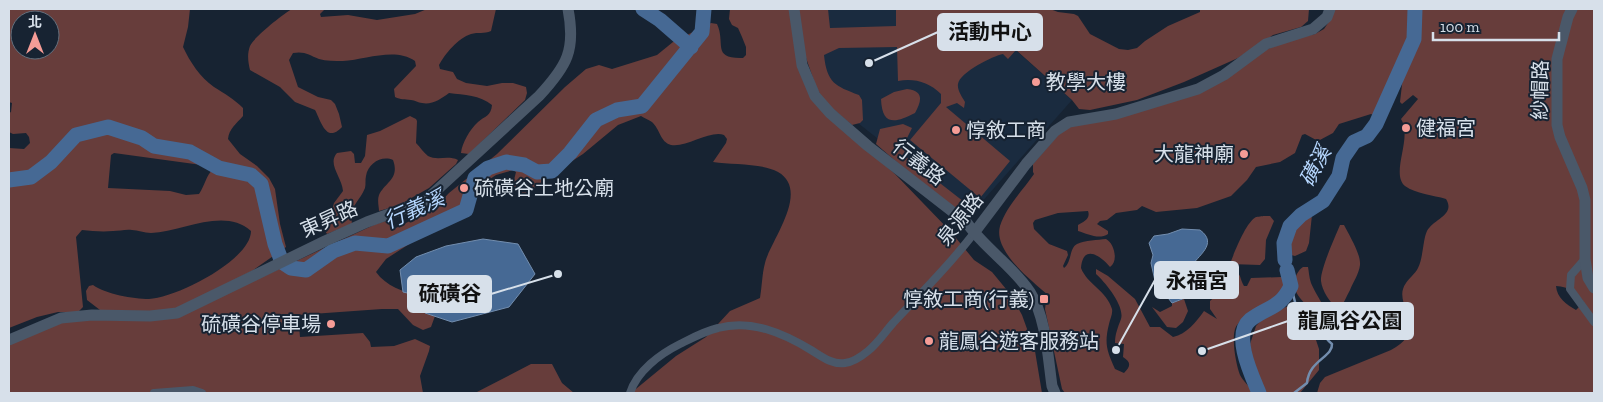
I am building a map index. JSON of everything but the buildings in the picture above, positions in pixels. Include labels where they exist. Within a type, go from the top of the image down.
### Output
[{"type":"street","name":"東昇路","points":[[9,340],[61,318],[92,315],[150,316],[177,313],[324,240],[425,201],[555,79],[567,58],[570,46],[572,35],[568,9]]},
{"type":"street","name":"行義路","points":[[794,9],[802,65],[815,96],[830,113],[868,146],[967,223],[1021,281],[1036,304],[1055,393]]},
{"type":"street","name":"泉源路","points":[[630,393],[632,386],[654,360],[696,337],[717,328],[736,324],[755,326],[791,338],[831,362],[846,363],[853,361],[870,349],[964,247],[1026,164],[1055,131],[1069,122],[1116,114],[1198,89],[1224,75],[1266,44],[1313,29],[1327,17],[1330,9]]},
{"type":"street","name":"紗帽路","points":[[1572,9],[1568,17],[1557,59],[1557,125],[1585,200],[1585,259],[1588,278],[1594,288]]},
{"type":"street","points":[[1585,259],[1571,275],[1570,289],[1594,322]]},
{"type":"street","points":[[154,393],[193,390],[202,393]]},
{"type":"shaded area","points":[[9,9],[190,9],[183,47],[192,64],[204,79],[243,108],[243,116],[231,129],[228,139],[240,154],[257,166],[269,178],[275,189],[280,224],[286,247],[252,271],[176,309],[143,313],[100,310],[87,300],[86,291],[89,286],[93,285],[105,291],[143,299],[161,297],[176,292],[210,276],[226,265],[239,254],[248,242],[251,231],[240,224],[228,221],[202,223],[151,233],[130,230],[82,230],[76,237],[83,307],[78,312],[58,312],[37,317],[9,328],[9,148],[24,149],[30,143],[26,133],[13,134],[9,132],[9,113],[11,112],[12,103],[9,102]],"holes":[[[114,153],[209,166],[213,169],[199,194],[186,195],[170,191],[108,188],[111,155]]]},
{"type":"shaded area","points":[[292,9],[325,9],[320,14],[321,17],[348,15],[377,20],[415,14],[427,9],[496,9],[491,31],[471,34],[461,39],[445,56],[439,65],[440,69],[453,72],[457,79],[466,83],[487,86],[513,83],[526,87],[525,100],[469,154],[461,153],[469,132],[490,111],[492,105],[482,99],[449,93],[433,102],[421,103],[395,97],[394,89],[416,66],[415,61],[407,57],[380,55],[334,61],[319,59],[304,53],[293,53],[289,60],[298,87],[318,97],[331,100],[335,104],[342,127],[336,132],[328,132],[322,125],[315,110],[295,102],[280,87],[250,70],[248,55],[250,46],[269,26]]},
{"type":"shaded area","points":[[730,9],[789,9],[799,55],[834,120],[895,174],[951,232],[974,260],[992,272],[1011,295],[1022,315],[1035,351],[1042,393],[631,393],[676,356],[706,337],[730,311],[760,298],[765,263],[786,216],[791,191],[787,180],[771,169],[713,162],[726,143],[727,139],[724,135],[712,135],[684,144],[671,145],[662,138],[652,122],[641,116],[618,125],[583,154],[549,176],[530,192],[522,195],[512,188],[516,172],[513,170],[496,175],[481,185],[474,203],[463,216],[434,228],[386,259],[376,272],[395,288],[420,296],[425,313],[435,316],[431,327],[423,330],[413,325],[398,309],[298,315],[300,337],[363,333],[370,342],[371,347],[394,346],[415,339],[430,346],[420,376],[423,393],[9,393],[9,344],[63,321],[97,317],[148,320],[264,276],[376,224],[389,220],[394,229],[434,209],[449,193],[497,154],[586,69],[599,65],[612,69],[657,55],[673,42],[711,23],[717,24],[723,53],[733,58],[743,58],[746,55],[746,47],[738,28],[732,25],[729,19]]},
{"type":"shaded area","points":[[797,9],[828,9],[830,28],[896,26],[896,9],[1050,9],[1078,16],[1090,34],[1119,49],[1128,50],[1137,48],[1168,26],[1200,12],[1200,9],[1309,9],[1308,21],[1301,27],[1273,35],[1238,58],[1137,100],[1090,110],[1079,109],[1072,100],[1016,50],[1008,59],[1003,54],[978,65],[964,75],[958,84],[959,91],[965,102],[964,108],[957,103],[946,107],[1010,161],[980,198],[910,140],[941,103],[941,94],[931,86],[921,82],[910,80],[898,81],[897,47],[839,48],[824,55],[830,78],[838,86],[859,95],[862,100],[863,120],[852,125],[820,98],[805,55]]},
{"type":"shaded area","name":"惇敘工商","points":[[802,9],[969,9],[1072,100],[972,213],[825,97]]},
{"type":"shaded area","points":[[1333,9],[1408,9],[1409,39],[1406,52],[1400,66],[1379,100],[1377,117],[1371,114],[1339,124],[1333,133],[1318,141],[1305,134],[1302,135],[1295,153],[1280,162],[1256,167],[1247,180],[1231,196],[1197,208],[1156,212],[1142,206],[1137,210],[1116,213],[1107,220],[1100,221],[1097,224],[1108,231],[1108,234],[1105,236],[1093,236],[1078,231],[1078,225],[1087,218],[1088,211],[1058,213],[1035,220],[1033,223],[1034,229],[1049,244],[1067,251],[1068,255],[1063,266],[1064,268],[1074,246],[1077,244],[1106,239],[1111,244],[1115,257],[1110,267],[1097,256],[1088,254],[1082,261],[1081,268],[1088,279],[1106,297],[1112,309],[1107,331],[1107,347],[1115,369],[1124,373],[1129,364],[1123,357],[1124,344],[1115,343],[1121,319],[1120,308],[1109,288],[1096,274],[1096,269],[1108,276],[1135,299],[1150,327],[1160,327],[1173,337],[1187,330],[1204,311],[1217,319],[1210,309],[1210,301],[1219,291],[1228,269],[1238,273],[1244,286],[1247,286],[1251,278],[1282,277],[1285,280],[1283,293],[1280,298],[1266,309],[1240,321],[1235,329],[1234,350],[1238,370],[1241,377],[1254,393],[1065,393],[1062,389],[1045,309],[1047,294],[1015,264],[1002,245],[999,236],[1000,226],[1006,212],[1034,174],[1033,164],[1059,134],[1073,125],[1173,101],[1260,52],[1290,40],[1315,34],[1324,29],[1330,20]]},
{"type":"shaded area","points":[[1416,9],[1594,9],[1594,393],[1317,393],[1320,383],[1325,377],[1391,350],[1403,341],[1409,333],[1410,324],[1402,291],[1420,264],[1427,231],[1448,209],[1446,199],[1414,191],[1405,186],[1401,180],[1400,164],[1405,136],[1401,119],[1418,99],[1413,95],[1402,104],[1400,102],[1403,76],[1414,49]],"holes":[[[1556,286],[1572,291],[1584,302],[1576,310],[1560,297]]]},
{"type":"shaded area","points":[[907,89],[917,92],[920,98],[915,113],[901,119],[891,120],[887,118],[882,108],[881,99],[894,92]]},
{"type":"shaded area","points":[[410,116],[417,121],[416,143],[425,153],[435,158],[458,160],[456,164],[429,188],[399,205],[379,211],[379,195],[391,180],[395,172],[395,166],[393,160],[380,159],[376,161],[367,171],[365,188],[353,208],[352,224],[327,234],[324,229],[326,222],[330,217],[334,203],[343,191],[334,166],[334,157],[337,153],[351,151],[354,154],[355,163],[361,163],[365,156],[367,135],[380,131]]},
{"type":"shaded area","points":[[903,124],[912,128],[907,138],[904,155],[968,205],[970,210],[965,217],[960,217],[876,144],[880,129]]},
{"type":"shaded area","points":[[1312,215],[1309,243],[1306,251],[1295,256],[1291,255],[1287,242],[1291,231],[1300,221]]},
{"type":"shaded area","points":[[1270,216],[1274,221],[1266,240],[1265,259],[1260,265],[1230,264],[1248,225],[1256,217]]},
{"type":"shaded area","points":[[1340,225],[1344,225],[1352,239],[1359,256],[1360,265],[1345,301],[1337,309],[1323,289],[1321,276]]},
{"type":"shaded area","points":[[1303,267],[1308,267],[1311,283],[1332,325],[1332,338],[1329,338],[1318,316],[1297,294],[1295,289],[1296,276]]},
{"type":"shaded area","points":[[1184,299],[1188,311],[1183,322],[1176,328],[1167,327],[1152,307],[1160,312],[1172,306],[1172,303]]},
{"type":"shaded area","points":[[1294,305],[1303,321],[1314,334],[1319,349],[1319,370],[1300,393],[1265,393],[1252,361],[1250,344],[1256,326],[1264,317]]},
{"type":"shaded area","points":[[531,364],[552,364],[562,383],[574,393],[475,393]]},
{"type":"water","points":[[1182,229],[1200,230],[1205,235],[1207,245],[1191,267],[1185,298],[1172,303],[1155,281],[1151,263],[1153,255],[1149,243],[1154,236]]},
{"type":"water","points":[[483,239],[518,244],[535,274],[509,307],[452,322],[425,313],[420,296],[403,292],[400,270],[416,257],[446,246]]},
{"type":"waterway","points":[[643,9],[660,20],[691,47]]},
{"type":"waterway","name":"行義溪","points":[[9,180],[31,177],[51,162],[76,135],[108,127],[142,138],[154,146],[190,152],[219,168],[251,175],[261,184],[275,244],[282,262],[291,268],[306,270],[333,251],[355,243],[388,246],[466,210],[475,178],[488,168],[506,162],[524,165],[537,172],[552,171],[570,153],[596,120],[617,110],[642,106],[702,32],[704,9]]},
{"type":"waterway","name":"磺溪","points":[[1285,260],[1284,243],[1290,226],[1301,215],[1323,201],[1339,176],[1343,158],[1354,142],[1367,136],[1376,124],[1414,39],[1415,9]]},
{"type":"waterway","name":"磺溪","points":[[1259,393],[1245,356],[1243,335],[1245,327],[1250,320],[1278,303],[1287,293],[1291,286],[1287,270]]},
{"type":"waterway","points":[[1291,286],[1297,306],[1310,313],[1323,334],[1332,344],[1329,352],[1312,369],[1307,383],[1294,393]]},
{"type":"place","name":"活動中心","points":[[869,63]]},
{"type":"place","name":"教學大樓","points":[[1036,82]]},
{"type":"place","name":"健福宮","points":[[1406,128]]},
{"type":"place","name":"惇敘工商","points":[[956,130]]},
{"type":"place","name":"大龍神廟","points":[[1244,154]]},
{"type":"place","name":"硫磺谷土地公廟","points":[[464,188]]},
{"type":"place","name":"硫磺谷","points":[[558,274]]},
{"type":"place","name":"惇敘工商(行義)","points":[[1044,299]]},
{"type":"place","name":"硫磺谷停車場","points":[[331,324]]},
{"type":"place","name":"龍鳳谷遊客服務站","points":[[929,341]]},
{"type":"place","name":"永福宮","points":[[1116,350]]},
{"type":"place","name":"龍鳳谷公園","points":[[1202,351]]}]
